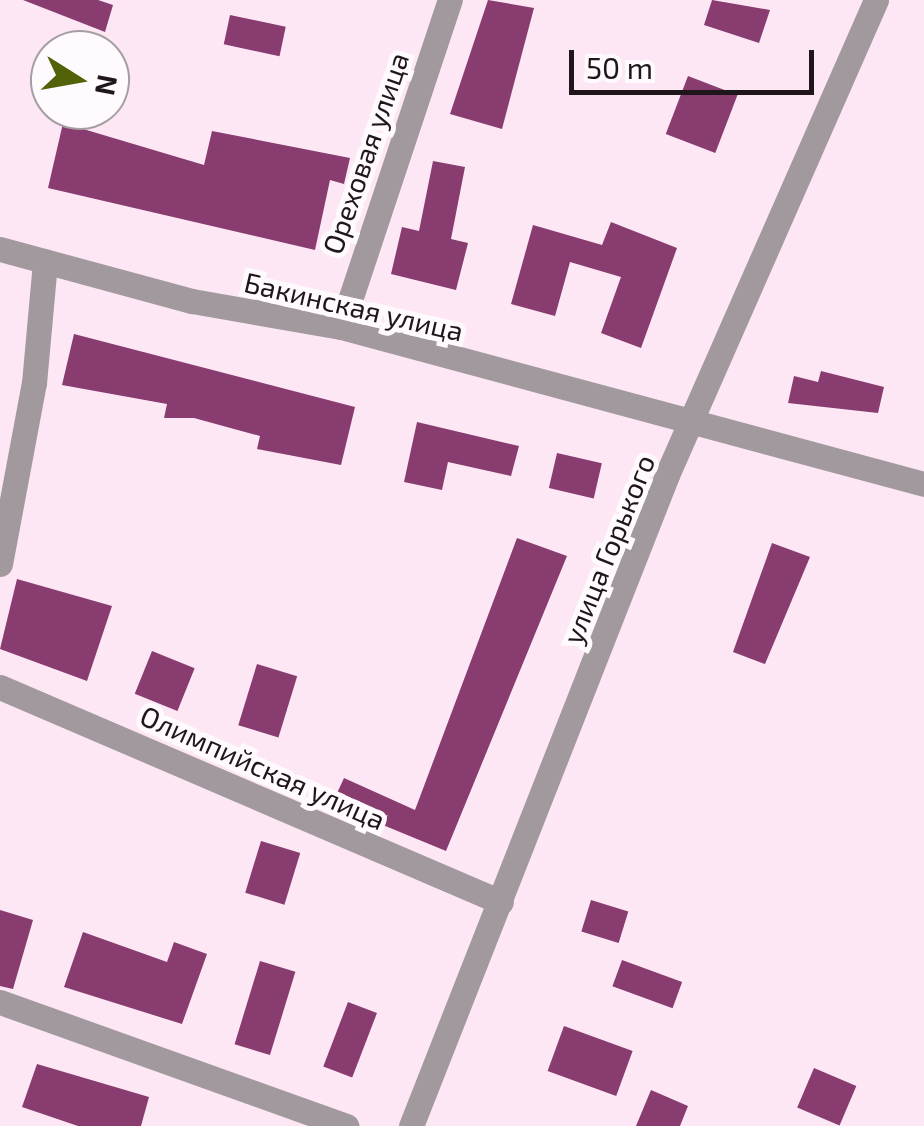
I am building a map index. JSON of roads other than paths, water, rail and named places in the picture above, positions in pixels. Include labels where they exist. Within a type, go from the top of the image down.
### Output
[{"type":"street","name":"Ореховая улица","points":[[341,328],[450,0]]},
{"type":"street","name":"улица Горького","points":[[411,1126],[694,422],[876,0]]},
{"type":"street","name":"Бакинская улица","points":[[0,249],[192,301],[341,328],[924,484]]},
{"type":"street","points":[[0,564],[34,383],[45,261]]},
{"type":"street","name":"Олимпийская улица","points":[[0,687],[501,902]]},
{"type":"street","points":[[0,1002],[347,1126]]}]
